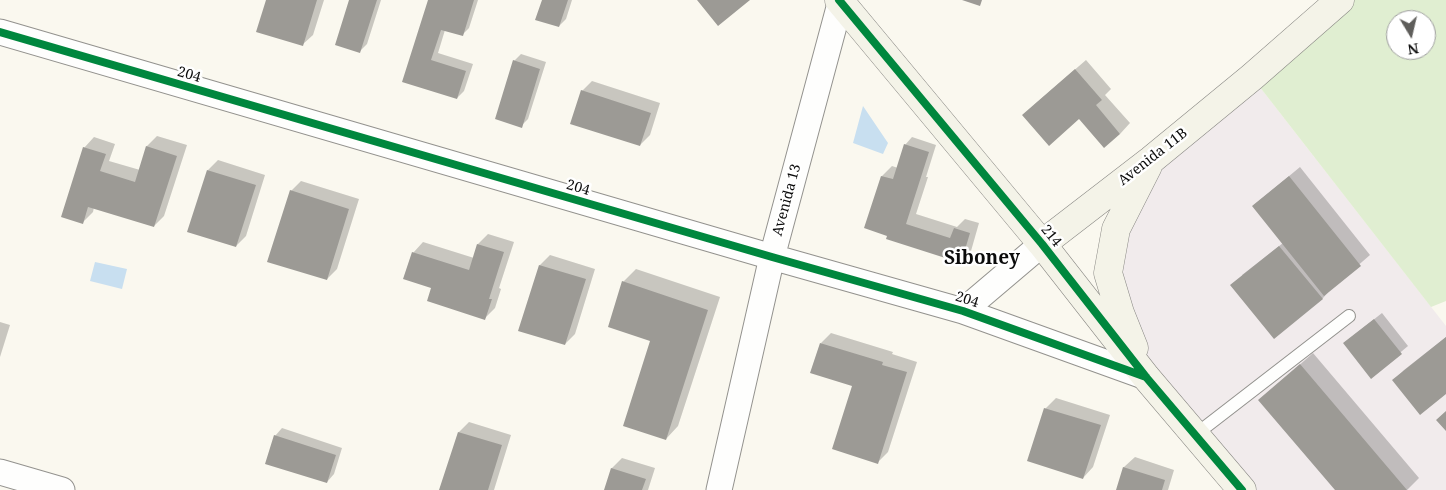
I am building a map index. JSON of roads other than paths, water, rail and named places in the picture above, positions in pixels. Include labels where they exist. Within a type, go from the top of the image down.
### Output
[{"type":"street","name":"214","points":[[840,0],[1042,244],[1146,377],[1242,490]]},
{"type":"street","name":"Avenida 13","points":[[719,490],[772,258],[840,0]]},
{"type":"street","name":"Avenida 11B","points":[[963,311],[1042,244],[1151,160],[1252,77],[1340,0]]},
{"type":"street","name":"204","points":[[0,32],[772,258],[963,311],[1146,377]]},
{"type":"street","points":[[1146,377],[1120,313],[1108,273],[1116,229],[1151,160]]},
{"type":"street","points":[[0,472],[62,490]]},
{"type":"lane","points":[[1195,434],[1349,316]]},
{"type":"water","points":[[863,106],[888,143],[883,154],[853,143]]},
{"type":"water","points":[[95,262],[127,269],[122,289],[90,281]]},
{"type":"district","name":"Siboney","points":[[982,259]]}]
